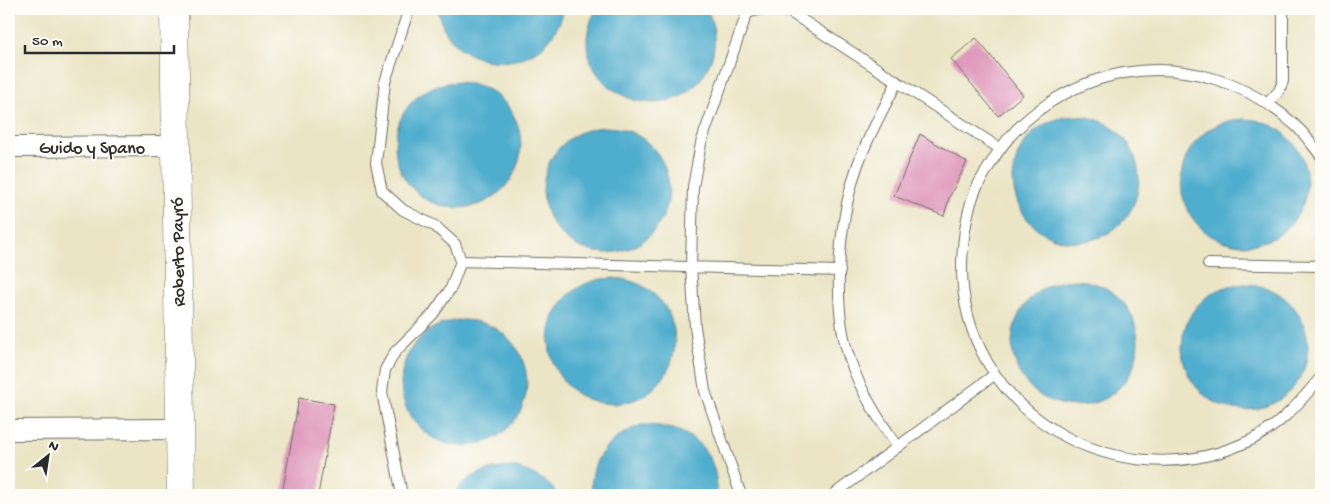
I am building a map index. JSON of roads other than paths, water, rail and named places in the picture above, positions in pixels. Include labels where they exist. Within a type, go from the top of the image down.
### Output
[{"type":"street","name":"Roberto Payró","points":[[174,9],[181,495]]},
{"type":"street","name":"Guido y Spano","points":[[9,148],[175,146]]},
{"type":"street","points":[[9,430],[179,429]]},
{"type":"lane","points":[[402,495],[382,392],[386,370],[395,352],[433,314],[451,288],[461,261],[455,244],[435,226],[403,210],[382,192],[376,163],[385,82],[409,9]]},
{"type":"lane","points":[[740,495],[705,391],[695,327],[691,266],[693,187],[701,144],[744,11],[762,9],[790,12],[1000,148]]},
{"type":"lane","points":[[1268,103],[1279,91],[1283,81],[1283,9]]},
{"type":"lane","points":[[1321,156],[1297,127],[1268,103],[1230,83],[1188,72],[1145,69],[1103,77],[1064,93],[1028,117],[1000,148],[976,190],[973,200],[963,237],[962,285],[972,332],[994,375],[1026,412],[1066,440],[1110,457],[1158,463],[1206,457],[1252,440],[1291,412],[1321,377]]},
{"type":"lane","points":[[898,82],[859,163],[846,204],[840,271],[842,325],[850,360],[875,414],[898,447]]},
{"type":"lane","points":[[461,261],[840,271]]},
{"type":"lane","points":[[1208,264],[1321,266]]},
{"type":"lane","points":[[833,495],[994,375]]},
{"type":"water","points":[[438,9],[563,9],[554,33],[535,52],[518,59],[501,62],[483,59],[467,53],[454,42],[443,27]]},
{"type":"water","points":[[597,9],[706,9],[714,34],[714,48],[711,60],[694,86],[672,100],[647,102],[624,96],[604,81],[590,61],[587,36]]},
{"type":"water","points":[[458,82],[482,87],[503,100],[516,121],[521,145],[516,169],[503,190],[482,203],[458,208],[434,203],[413,190],[400,169],[395,145],[400,121],[413,100],[434,87]]},
{"type":"water","points":[[1076,116],[1100,121],[1121,134],[1134,155],[1139,179],[1134,203],[1121,224],[1100,237],[1076,242],[1052,237],[1031,224],[1018,203],[1013,179],[1018,155],[1031,134],[1052,121]]},
{"type":"water","points":[[1244,119],[1268,124],[1289,137],[1302,158],[1307,182],[1302,206],[1289,227],[1268,240],[1244,245],[1220,240],[1199,227],[1186,206],[1181,182],[1186,158],[1199,137],[1220,124]]},
{"type":"water","points":[[606,127],[630,132],[651,145],[664,166],[669,190],[664,214],[651,235],[630,248],[606,253],[582,248],[561,235],[548,214],[543,190],[548,166],[561,145],[582,132]]},
{"type":"water","points":[[612,278],[636,283],[657,296],[670,317],[675,341],[670,365],[657,386],[636,399],[612,404],[588,399],[567,386],[554,365],[549,341],[554,317],[567,296],[588,283]]},
{"type":"water","points":[[1075,280],[1099,285],[1120,298],[1133,319],[1138,343],[1133,367],[1120,388],[1099,401],[1075,406],[1051,401],[1030,388],[1017,367],[1012,343],[1017,319],[1030,298],[1051,285]]},
{"type":"water","points":[[1245,284],[1269,289],[1290,302],[1303,323],[1308,347],[1303,371],[1290,392],[1269,405],[1245,410],[1221,405],[1200,392],[1187,371],[1182,347],[1187,323],[1200,302],[1221,289]]},
{"type":"water","points":[[464,320],[488,325],[509,338],[522,359],[527,383],[522,407],[509,428],[488,441],[464,446],[440,441],[419,428],[406,407],[401,383],[406,359],[419,338],[440,325]]},
{"type":"water","points":[[641,425],[672,429],[685,434],[697,442],[706,451],[712,464],[716,478],[717,495],[592,495],[593,470],[603,451],[619,436]]},
{"type":"water","points":[[514,467],[539,477],[554,489],[558,495],[454,495],[465,481],[480,473],[488,470]]}]
